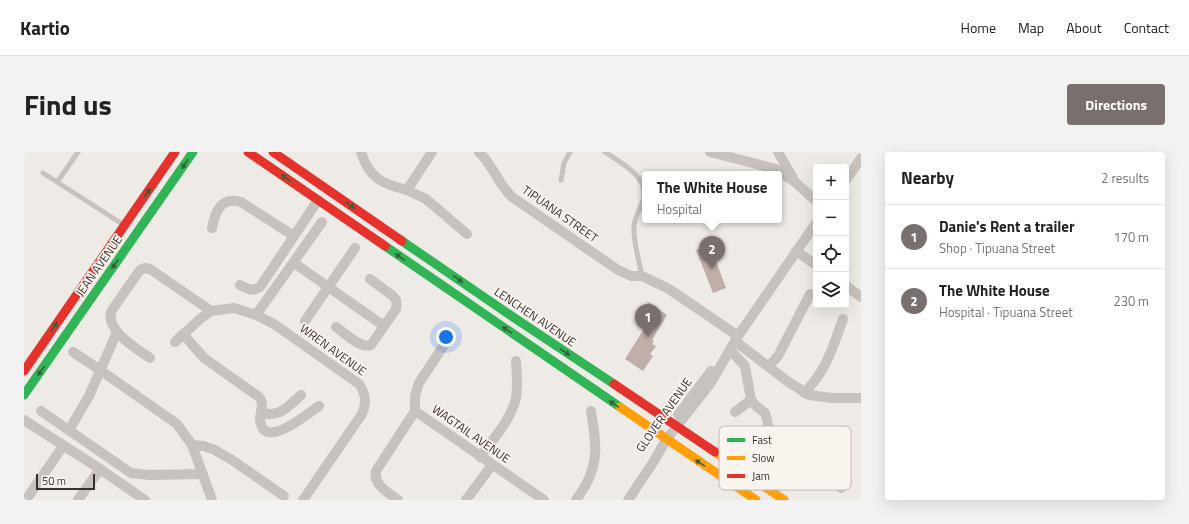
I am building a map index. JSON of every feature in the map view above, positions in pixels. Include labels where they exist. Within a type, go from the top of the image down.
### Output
[{"type":"main road","name":"JEAN AVENUE","points":[[24,371],[175,152]]},
{"type":"main road","name":"JEAN AVENUE","points":[[24,395],[193,152]]},
{"type":"main road","points":[[248,152],[719,475]]},
{"type":"main road","name":"LENCHEN AVENUE","points":[[273,152],[506,312],[719,455]]},
{"type":"main road","points":[[124,225],[130,228],[135,226],[150,204],[160,198]]},
{"type":"main road","points":[[741,490],[756,500]]},
{"type":"main road","name":"LENCHEN AVENUE","points":[[770,490],[784,500]]},
{"type":"street","points":[[361,152],[367,168],[378,179],[426,199],[467,234]]},
{"type":"street","points":[[407,190],[432,152]]},
{"type":"street","name":"TIPUANA STREET","points":[[479,152],[489,164],[501,185],[512,197],[618,270],[631,276],[642,276],[675,292],[733,345]]},
{"type":"street","points":[[710,152],[778,171]]},
{"type":"street","points":[[778,152],[795,182]]},
{"type":"street","points":[[849,176],[861,158]]},
{"type":"street","points":[[782,174],[795,182],[815,200]]},
{"type":"street","points":[[212,228],[215,214],[220,207],[228,201],[235,200],[241,202],[294,236]]},
{"type":"street","points":[[240,285],[249,290],[255,290],[260,287],[318,200]]},
{"type":"street","points":[[256,315],[322,222]]},
{"type":"street","name":"GLOVER AVENUE","points":[[621,500],[733,345],[813,227]]},
{"type":"street","points":[[305,321],[355,248]]},
{"type":"street","points":[[796,251],[813,263]]},
{"type":"street","points":[[294,263],[384,326]]},
{"type":"street","points":[[150,358],[122,338],[112,322],[111,314],[137,273],[143,268],[150,269],[158,274],[211,311],[175,342]]},
{"type":"street","points":[[336,327],[360,344],[367,346],[371,345],[396,309],[397,302],[393,296],[370,279]]},
{"type":"street","points":[[849,288],[861,297]]},
{"type":"street","points":[[769,366],[778,356],[810,294]]},
{"type":"street","name":"WREN AVENUE","points":[[211,311],[234,308],[256,315],[274,324],[354,380],[359,384],[364,393],[366,400],[365,408],[362,414],[303,500]]},
{"type":"street","points":[[804,393],[816,381],[825,366],[844,319]]},
{"type":"street","points":[[69,430],[86,402],[117,332]]},
{"type":"street","points":[[183,334],[204,358],[259,397],[262,402],[260,419],[263,428],[270,433],[276,433],[286,428],[319,406]]},
{"type":"street","name":"WAGTAIL AVENUE","points":[[450,336],[419,383],[415,396],[415,411],[544,500]]},
{"type":"street","points":[[733,345],[769,366],[804,393],[821,398],[861,397]]},
{"type":"street","points":[[733,345],[745,366],[751,400],[765,413],[767,426]]},
{"type":"street","points":[[73,352],[172,420],[183,431],[192,445],[212,500]]},
{"type":"street","points":[[480,457],[503,425],[514,406],[518,388],[516,361]]},
{"type":"street","points":[[260,413],[274,414],[281,412],[301,395]]},
{"type":"street","points":[[735,412],[751,400]]},
{"type":"street","points":[[41,411],[131,472],[150,475],[203,474]]},
{"type":"street","points":[[398,500],[382,487],[375,475],[415,411]]},
{"type":"street","points":[[576,500],[589,481],[595,464],[596,446],[591,411]]},
{"type":"street","points":[[26,425],[64,446],[100,469],[133,496],[145,500]]},
{"type":"street","name":"GLOVER AVENUE","points":[[628,500],[654,461],[664,439]]},
{"type":"street","points":[[192,445],[213,449],[232,460],[284,496]]},
{"type":"street","points":[[26,500],[64,446]]},
{"type":"street","points":[[466,500],[492,465]]},
{"type":"street","points":[[78,500],[100,469]]},
{"type":"lane","points":[[58,181],[78,152]]},
{"type":"lane","points":[[285,152],[288,162]]},
{"type":"lane","points":[[562,180],[564,163],[570,152]]},
{"type":"lane","points":[[605,152],[632,170],[638,176],[642,184]]},
{"type":"lane","points":[[43,172],[124,225]]},
{"type":"lane","points":[[642,204],[634,227],[642,276]]},
{"type":"building","points":[[710,245],[726,288],[713,293],[696,250]]},
{"type":"building","points":[[648,302],[667,315],[652,340],[654,341],[652,344],[656,346],[650,354],[653,356],[643,371],[625,359],[644,329],[642,327],[649,315],[643,311]]},
{"type":"traffic: fast","points":[[24,395],[193,152]]},
{"type":"traffic: fast","points":[[402,241],[614,384]]},
{"type":"traffic: fast","points":[[385,246],[620,407]]},
{"type":"traffic: slow","points":[[620,407],[719,475]]},
{"type":"traffic: slow","points":[[715,452],[719,455]]},
{"type":"traffic: slow","points":[[741,490],[756,500]]},
{"type":"traffic: slow","points":[[770,490],[784,500]]},
{"type":"traffic: jam","points":[[24,371],[175,152]]},
{"type":"traffic: jam","points":[[248,152],[385,246]]},
{"type":"traffic: jam","points":[[273,152],[402,241]]},
{"type":"traffic: jam","points":[[614,384],[715,452]]},
{"type":"place","name":"The White House","points":[[712,269]]},
{"type":"place","name":"Danie's Rent a trailer","points":[[648,337]]}]
